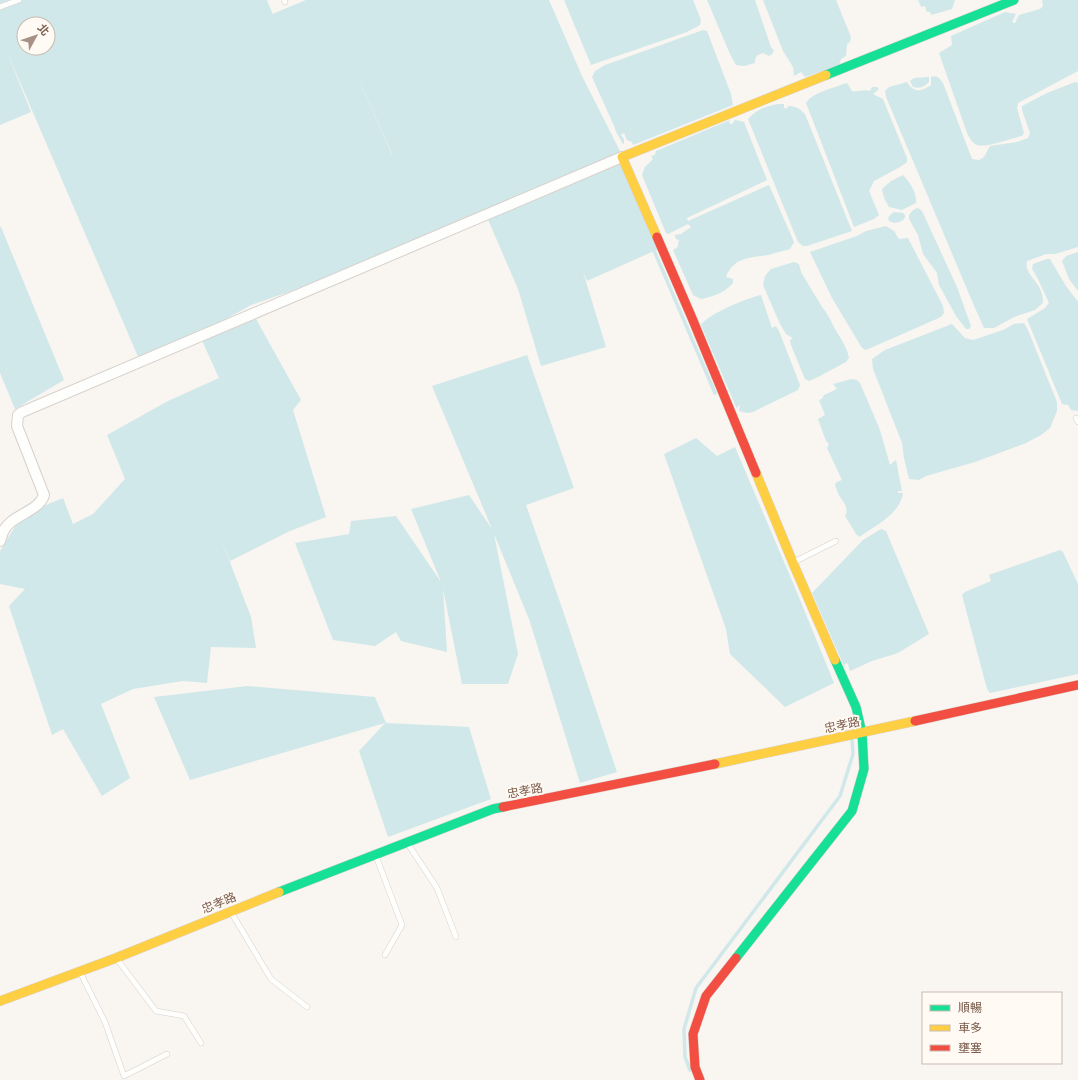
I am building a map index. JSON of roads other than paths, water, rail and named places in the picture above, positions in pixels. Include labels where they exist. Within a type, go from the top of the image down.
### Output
[{"type":"street","points":[[0,541],[3,531],[11,522],[40,502],[44,495],[17,426],[18,415],[22,412],[622,157],[1014,0]]},
{"type":"street","points":[[622,157],[692,318],[793,563],[856,707],[862,733],[864,769],[852,811],[706,996],[693,1034],[695,1067],[700,1080]]},
{"type":"street","name":"忠孝路","points":[[0,1001],[116,958],[230,911],[493,809],[862,733],[1078,685]]},
{"type":"lane","points":[[0,7],[19,0]]},
{"type":"lane","points":[[793,563],[836,540]]},
{"type":"lane","points":[[407,843],[437,888],[456,937]]},
{"type":"lane","points":[[376,855],[402,925],[385,955]]},
{"type":"lane","points":[[230,911],[272,979],[307,1007]]},
{"type":"lane","points":[[116,958],[156,1011],[184,1016],[201,1043]]},
{"type":"lane","points":[[80,971],[105,1022],[124,1076],[167,1054]]},
{"type":"water","points":[[0,0],[264,0],[270,15],[306,0],[549,0],[582,76],[624,159],[663,247],[587,281],[583,272],[606,347],[541,366],[518,289],[486,215],[372,263],[251,305],[201,333],[256,319],[301,400],[293,410],[326,517],[290,531],[230,561],[218,531],[251,617],[256,648],[211,647],[207,683],[183,681],[133,689],[101,704],[130,778],[102,796],[63,729],[52,735],[9,606],[25,589],[0,584],[0,551],[22,515],[63,498],[73,524],[93,514],[125,479],[107,435],[168,401],[219,378],[199,334],[139,359],[7,52],[31,112],[0,125]],"holes":[[[339,35],[392,154],[392,155]]]},
{"type":"water","points":[[564,0],[693,0],[701,20],[700,25],[687,32],[591,65]]},
{"type":"water","points":[[707,0],[755,0],[771,47],[774,51],[772,54],[769,56],[763,53],[759,54],[756,57],[755,63],[744,66],[736,65]]},
{"type":"water","points":[[763,0],[836,0],[851,37],[850,42],[847,44],[846,56],[841,59],[839,65],[805,77],[801,72],[794,76],[793,67],[783,51]]},
{"type":"water","points":[[918,0],[955,0],[952,9],[931,15],[930,12],[927,12],[925,6],[921,7]]},
{"type":"water","points":[[1042,0],[1078,0],[1078,71],[1018,103],[1017,108],[1024,133],[1022,136],[993,144],[981,146],[977,145],[972,142],[967,133],[939,53],[952,45],[951,36],[1005,12],[1016,14],[1012,22],[1015,23],[1019,15],[1040,9],[1043,6]]},
{"type":"water","points":[[703,30],[707,31],[731,94],[733,105],[633,145],[632,142],[627,140],[624,133],[621,135],[624,139],[624,144],[622,143],[592,77],[595,71],[605,65]]},
{"type":"water","points":[[935,76],[943,83],[972,159],[979,160],[984,157],[990,146],[1017,142],[1028,138],[1030,133],[1022,106],[1047,93],[1075,82],[1078,83],[1078,247],[1055,254],[1046,254],[1027,261],[1027,268],[1040,289],[1043,303],[1035,310],[1014,317],[994,328],[984,328],[886,97],[885,91],[889,87],[907,82],[915,90],[921,90],[931,85],[931,77]]},
{"type":"water","points":[[929,77],[929,82],[919,88],[913,87],[910,81],[914,78]]},
{"type":"water","points":[[847,83],[852,91],[870,91],[872,87],[877,87],[879,89],[873,94],[883,99],[907,158],[907,162],[900,167],[874,181],[869,191],[879,215],[874,219],[854,227],[806,103],[818,93]]},
{"type":"water","points":[[784,104],[784,108],[787,109],[788,106],[795,107],[805,114],[852,231],[807,246],[803,246],[798,242],[748,119],[762,108]]},
{"type":"water","points":[[730,120],[729,123],[732,124],[735,120],[744,122],[767,180],[687,218],[688,221],[769,185],[794,242],[790,249],[749,258],[738,262],[729,270],[726,277],[733,279],[733,283],[726,290],[701,299],[693,295],[673,250],[677,247],[679,240],[676,239],[675,235],[681,234],[691,227],[688,224],[668,234],[666,233],[642,175],[645,167],[653,159],[651,156],[655,155],[656,151]]},
{"type":"water","points":[[903,175],[914,191],[916,203],[902,210],[889,207],[884,198],[882,189],[891,181]]},
{"type":"water","points":[[918,208],[922,211],[957,287],[971,326],[969,329],[966,329],[956,316],[939,285],[937,273],[923,254],[918,235],[909,219],[909,215],[913,210]]},
{"type":"water","points":[[894,212],[903,213],[905,218],[902,221],[897,222],[889,221],[888,218]]},
{"type":"water","points":[[886,226],[894,231],[899,239],[908,238],[943,306],[944,313],[941,317],[866,350],[862,348],[832,298],[810,252],[857,236],[866,231]]},
{"type":"water","points":[[0,227],[64,380],[15,409],[0,373]]},
{"type":"water","points":[[1078,252],[1078,291],[1069,279],[1062,261],[1066,256]]},
{"type":"water","points":[[1050,259],[1066,286],[1078,302],[1078,411],[1071,410],[1068,405],[1062,404],[1027,319],[1045,308],[1049,303],[1032,269],[1033,264]]},
{"type":"water","points":[[794,262],[799,264],[801,272],[844,343],[849,358],[846,362],[809,381],[805,379],[791,345],[790,340],[793,338],[786,334],[780,324],[763,285],[765,276],[771,269]]},
{"type":"water","points":[[761,295],[772,328],[776,326],[779,331],[800,385],[798,390],[753,412],[747,413],[739,411],[740,405],[737,409],[701,325],[711,316],[719,312],[755,296]]},
{"type":"water","points":[[1024,323],[1057,402],[1057,411],[1050,428],[1026,443],[975,462],[926,476],[919,480],[909,479],[902,443],[873,369],[872,359],[885,350],[952,324],[965,338],[973,340],[1003,330],[1014,324]]},
{"type":"water","points":[[527,355],[574,488],[526,505],[617,772],[580,783],[529,619],[494,534],[518,654],[508,684],[462,684],[443,589],[447,652],[401,641],[396,632],[375,646],[333,640],[295,543],[349,534],[351,521],[396,516],[441,582],[411,509],[469,495],[492,529],[432,386]]},
{"type":"water","points":[[852,379],[857,380],[860,383],[880,430],[890,465],[896,460],[902,491],[898,491],[898,493],[903,493],[897,507],[886,519],[859,537],[845,516],[846,506],[835,484],[842,480],[827,448],[829,444],[826,441],[818,419],[825,415],[819,400],[822,399],[824,395],[837,389],[833,384]]},
{"type":"water","points":[[696,438],[717,456],[735,447],[834,683],[785,707],[730,654],[726,629],[664,454]]},
{"type":"water","points":[[881,529],[886,531],[929,634],[898,653],[872,661],[850,671],[848,664],[846,663],[844,666],[812,593],[863,540]]},
{"type":"water","points":[[1060,550],[1063,552],[1078,584],[1078,674],[990,693],[987,689],[962,595],[965,592],[991,581],[989,575]]},
{"type":"water","points":[[248,686],[375,697],[386,723],[469,727],[491,799],[388,837],[359,751],[385,723],[190,780],[154,697]]},
{"type":"waterway","points":[[265,0],[272,17]]},
{"type":"waterway","points":[[653,248],[715,393]]},
{"type":"waterway","points":[[852,717],[852,732]]},
{"type":"waterway","points":[[690,1070],[685,1057],[684,1029],[696,988],[840,796],[853,754],[852,739]]}]
